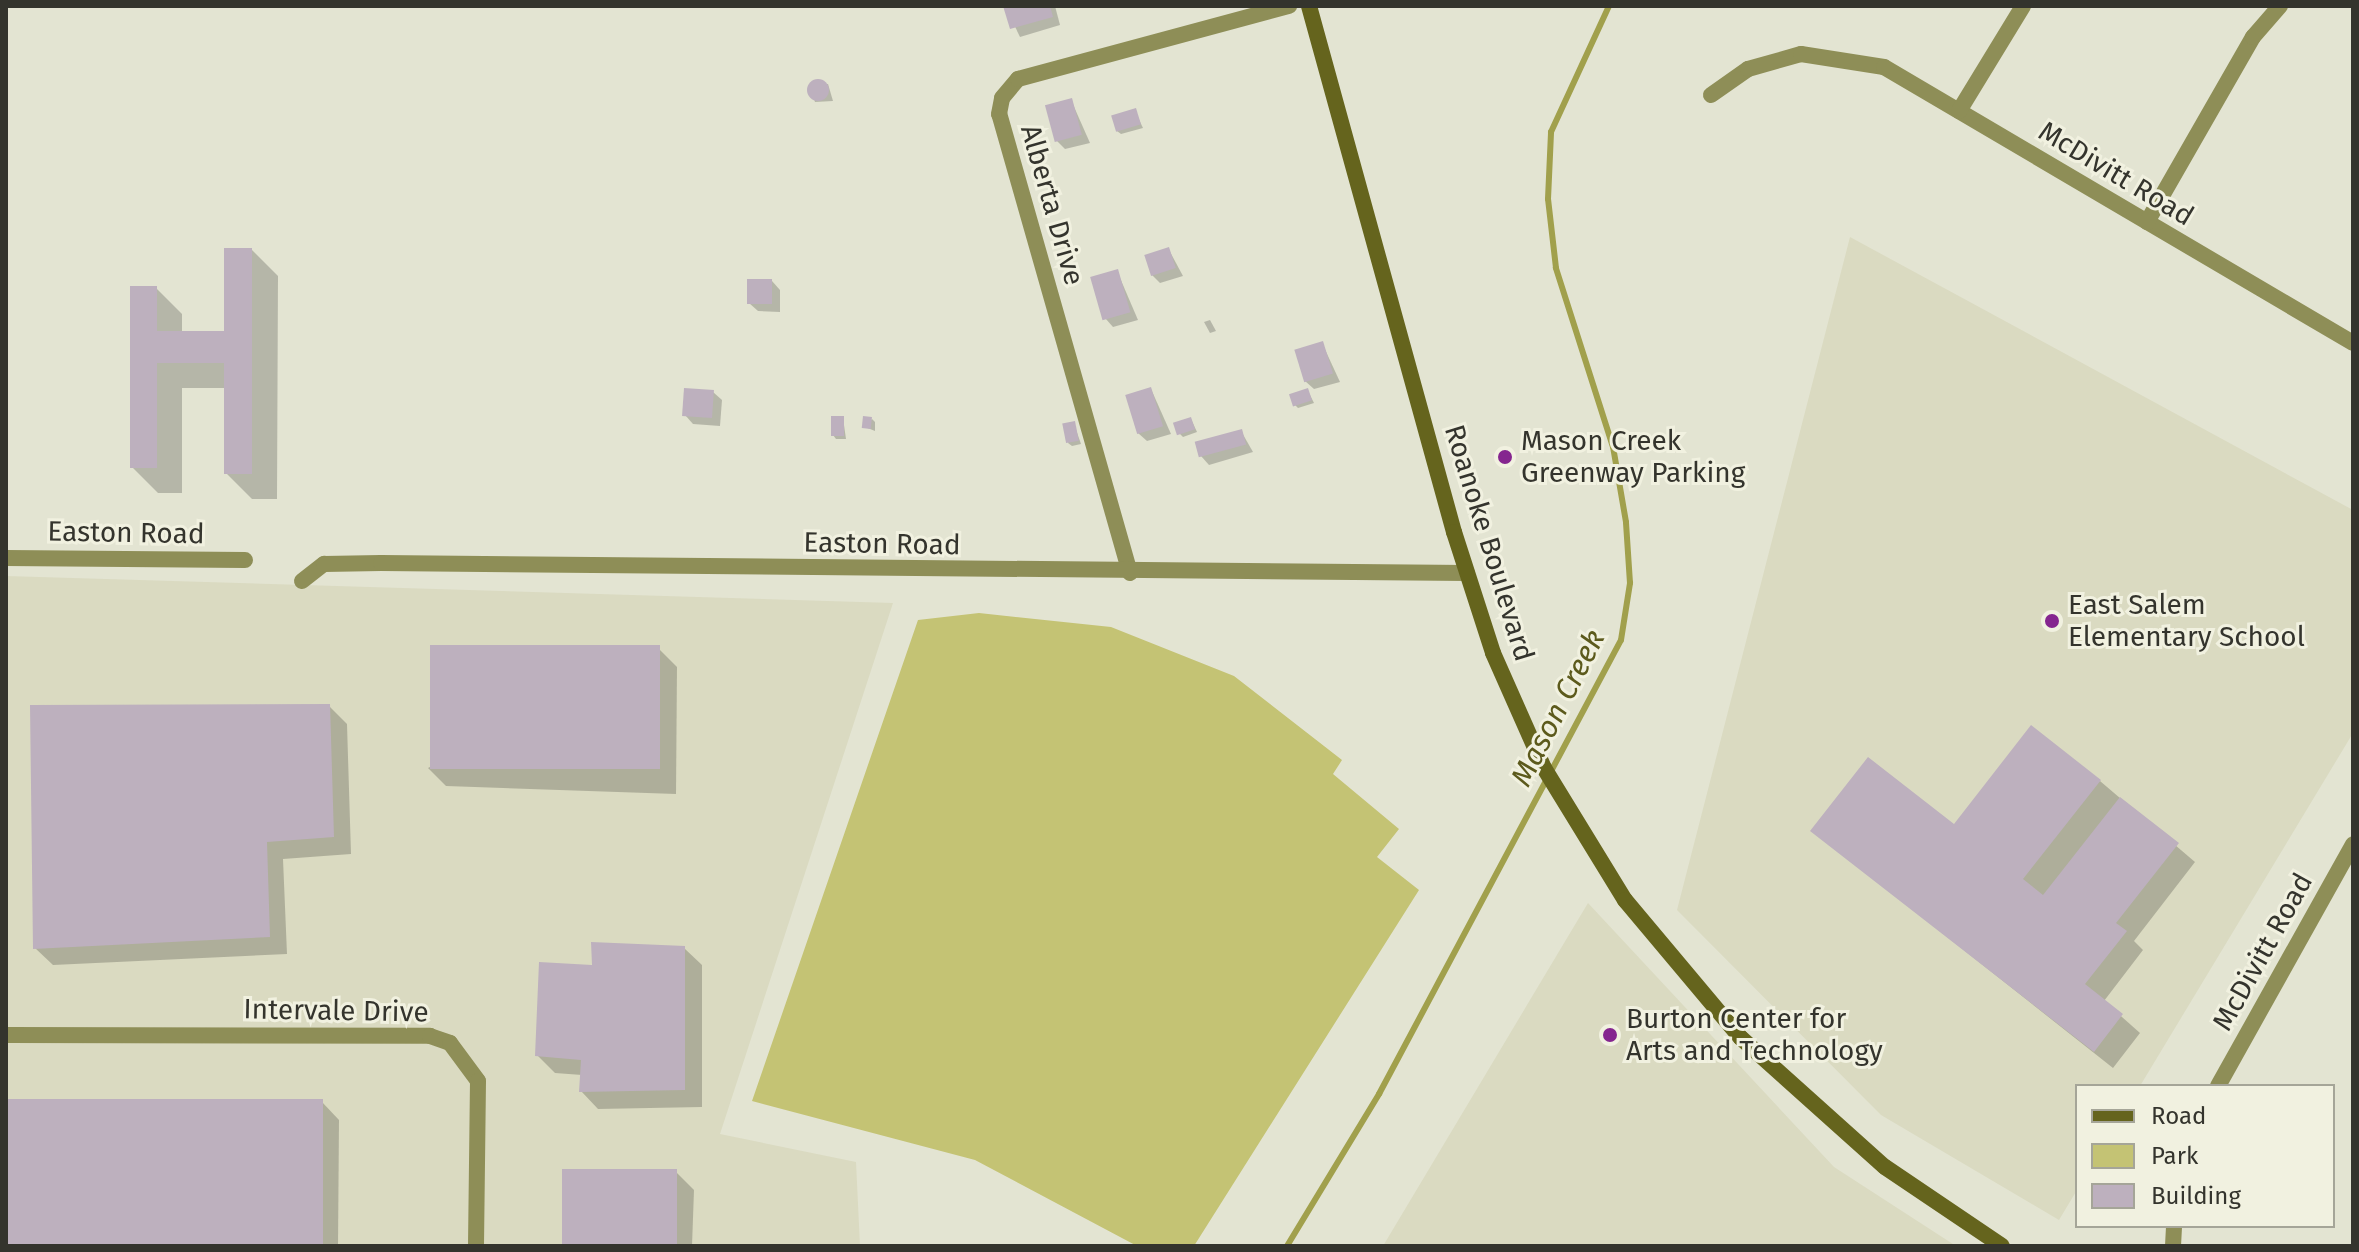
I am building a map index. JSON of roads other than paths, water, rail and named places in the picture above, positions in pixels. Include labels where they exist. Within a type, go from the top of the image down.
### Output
[{"type":"main road","name":"Roanoke Boulevard","points":[[1309,6],[1467,573],[1544,768],[1581,834],[1670,958],[1796,1092],[1885,1167],[2002,1246]]},
{"type":"street","name":"Alberta Drive","points":[[1130,573],[999,114],[1002,98],[1018,79],[1289,6]]},
{"type":"street","points":[[1959,111],[2023,6]]},
{"type":"street","points":[[2147,222],[2253,37],[2280,6]]},
{"type":"street","name":"McDivitt Road","points":[[1711,95],[1774,59],[1830,53],[1884,67],[2353,343]]},
{"type":"street","name":"Easton Road","points":[[6,558],[245,560]]},
{"type":"street","name":"Easton Road","points":[[302,581],[324,564],[381,563],[1130,573],[1467,573]]},
{"type":"street","name":"McDivitt Road","points":[[2219,1084],[2353,844]]},
{"type":"street","name":"Intervale Drive","points":[[6,1035],[430,1036],[450,1043],[478,1081],[476,1246]]},
{"type":"waterway","name":"Mason Creek","points":[[1287,1246],[1379,1094],[1621,640],[1630,583],[1626,522],[1613,447],[1556,268],[1548,199],[1551,132],[1609,6]]},
{"type":"place","name":"Mason Creek Greenway Parking","points":[[1505,457]]},
{"type":"place","name":"East Salem Elementary School","points":[[2052,621]]},
{"type":"place","name":"Burton Center for Arts and Technology","points":[[1610,1035]]}]
